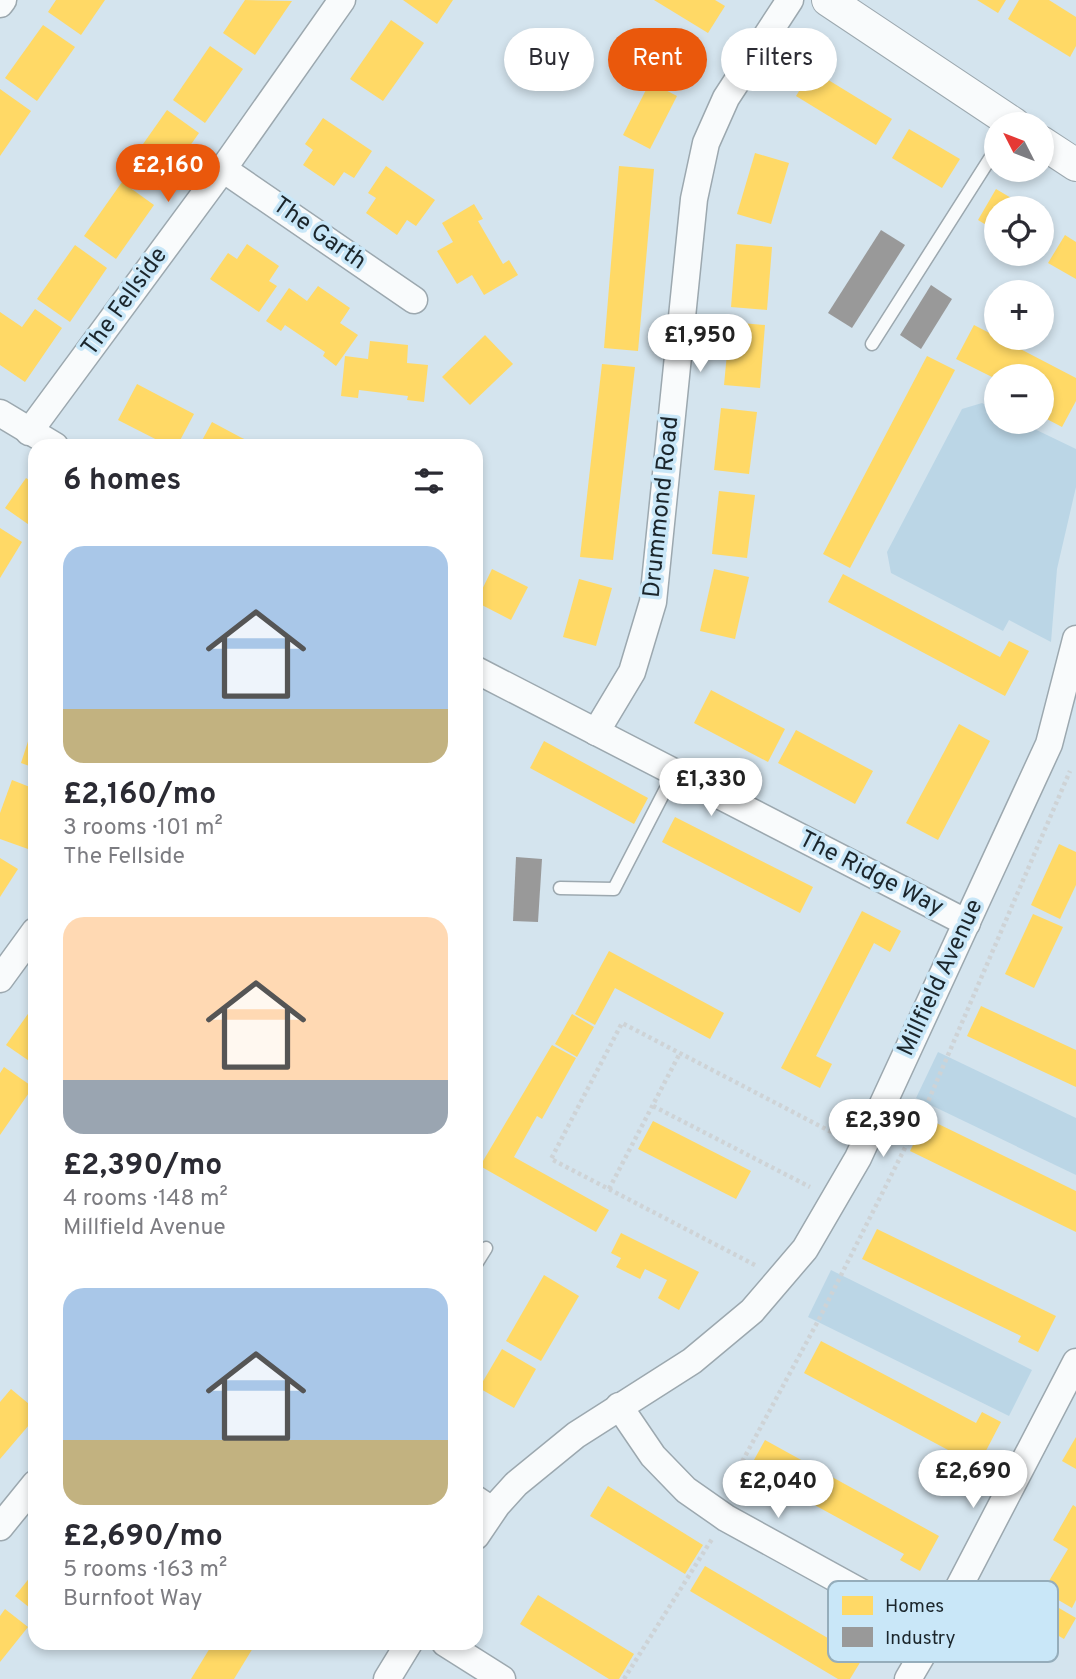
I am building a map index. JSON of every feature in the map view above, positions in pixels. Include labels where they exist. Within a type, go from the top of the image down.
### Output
[{"type":"street","name":"The Fellside","points":[[29,432],[223,169],[342,0]]},
{"type":"street","name":"Drummond Road","points":[[596,732],[632,672],[653,602],[694,199],[706,143],[726,98],[790,0]]},
{"type":"street","points":[[828,0],[984,113]]},
{"type":"street","points":[[1054,151],[1076,165]]},
{"type":"street","name":"The Garth","points":[[223,169],[414,300]]},
{"type":"street","points":[[0,413],[42,439]]},
{"type":"street","name":"Millfield Avenue","points":[[487,1498],[516,1484],[576,1435],[692,1361],[752,1311],[805,1249],[862,1148],[1049,744],[1076,639]]},
{"type":"street","name":"The Ridge Way","points":[[483,674],[967,923]]},
{"type":"street","points":[[0,978],[28,940]]},
{"type":"street","points":[[962,1581],[1076,1362]]},
{"type":"street","points":[[619,1406],[653,1456],[686,1490],[726,1518],[840,1581]]},
{"type":"street","points":[[0,1527],[28,1493]]},
{"type":"street","points":[[387,1679],[405,1650]]},
{"type":"street","points":[[456,1650],[502,1679]]},
{"type":"street","points":[[908,1679],[918,1662]]},
{"type":"lane","points":[[873,344],[984,168]]},
{"type":"lane","points":[[560,888],[614,890],[674,773]]},
{"type":"lane","points":[[483,1253],[486,1248]]},
{"type":"path","points":[[624,1679],[726,1518],[727,1490],[818,1321],[927,1104],[1071,770]]},
{"type":"path","points":[[780,1278],[551,1159],[622,1023],[862,1148]]},
{"type":"path","points":[[609,1189],[680,1053]]},
{"type":"path","points":[[653,1105],[833,1199]]},
{"type":"shaded area","points":[[984,404],[984,434],[1045,434],[1076,449],[1076,487],[1057,569],[1051,642],[1009,620],[1003,631],[891,573],[887,552],[962,409]]},
{"type":"shaded area","points":[[938,1052],[1076,1118],[1076,1175],[916,1098]]},
{"type":"shaded area","points":[[831,1270],[1032,1370],[1009,1416],[808,1317]]},
{"type":"building: Homes","points":[[56,0],[105,0],[81,35],[48,12]]},
{"type":"building: Homes","points":[[245,0],[292,1],[255,55],[223,33]]},
{"type":"building: Homes","points":[[403,0],[453,0],[437,24]]},
{"type":"building: Homes","points":[[654,0],[715,0],[725,6],[708,33],[707,28],[700,28]]},
{"type":"building: Homes","points":[[977,0],[1006,0],[998,13]]},
{"type":"building: Homes","points":[[1019,0],[1049,0],[1076,17],[1076,46],[1070,57],[1008,19]]},
{"type":"building: Homes","points":[[391,20],[424,43],[383,101],[350,79]]},
{"type":"building: Homes","points":[[43,25],[75,47],[37,101],[5,78]]},
{"type":"building: Homes","points":[[210,46],[243,69],[205,123],[173,100]]},
{"type":"building: Homes","points":[[837,85],[892,119],[876,145],[796,96],[799,91],[837,91]]},
{"type":"building: Homes","points":[[0,89],[31,111],[0,156]]},
{"type":"building: Homes","points":[[645,91],[667,91],[677,96],[650,149],[623,135]]},
{"type":"building: Homes","points":[[167,110],[199,133],[161,187],[129,164]]},
{"type":"building: Homes","points":[[323,118],[372,151],[354,178],[344,172],[334,186],[303,165],[313,150],[305,144]]},
{"type":"building: Homes","points":[[909,129],[960,159],[942,188],[892,158]]},
{"type":"building: Homes","points":[[755,153],[789,163],[771,224],[737,214]]},
{"type":"building: Homes","points":[[386,166],[435,200],[416,226],[407,220],[397,235],[366,213],[376,198],[368,193]]},
{"type":"building: Homes","points":[[619,166],[654,169],[638,351],[604,348]]},
{"type":"building: Homes","points":[[122,182],[154,205],[116,259],[84,236]]},
{"type":"building: Homes","points":[[996,189],[1008,196],[992,196]]},
{"type":"building: Homes","points":[[474,204],[483,219],[478,221],[503,264],[509,260],[518,275],[484,295],[472,275],[457,284],[437,251],[453,242],[442,223]]},
{"type":"building: Homes","points":[[984,210],[984,224],[978,220]]},
{"type":"building: Homes","points":[[1065,235],[1076,242],[1076,279],[1053,266],[1054,253]]},
{"type":"building: Homes","points":[[247,244],[279,266],[269,281],[277,286],[259,312],[210,279],[228,253],[237,259]]},
{"type":"building: Homes","points":[[736,244],[772,247],[767,310],[731,307]]},
{"type":"building: Homes","points":[[75,245],[107,268],[70,322],[37,299]]},
{"type":"building: Homes","points":[[318,286],[350,308],[340,323],[358,335],[336,366],[323,356],[325,352],[285,325],[281,331],[266,321],[289,288],[307,301]]},
{"type":"building: Homes","points":[[35,309],[62,328],[25,382],[0,365],[0,312],[22,327]]},
{"type":"building: Homes","points":[[730,322],[765,325],[760,388],[724,385]]},
{"type":"building: Homes","points":[[974,325],[984,330],[984,350],[1022,350],[1049,364],[984,364],[984,373],[956,359]]},
{"type":"building: Homes","points":[[485,335],[513,364],[470,405],[442,377]]},
{"type":"building: Homes","points":[[370,341],[408,345],[407,363],[428,365],[424,402],[407,400],[408,396],[359,390],[358,398],[341,396],[345,356],[368,359]]},
{"type":"building: Homes","points":[[927,356],[955,370],[850,568],[823,554]]},
{"type":"building: Homes","points":[[602,364],[635,367],[613,560],[580,557]]},
{"type":"building: Homes","points":[[1054,367],[1076,378],[1076,401],[1062,427],[1054,423]]},
{"type":"building: Homes","points":[[137,384],[194,414],[181,439],[155,439],[118,420]]},
{"type":"building: Homes","points":[[721,408],[757,412],[749,474],[714,470]]},
{"type":"building: Homes","points":[[212,422],[244,439],[203,439]]},
{"type":"building: Homes","points":[[26,478],[28,479],[28,524],[5,508]]},
{"type":"building: Homes","points":[[719,491],[755,495],[747,558],[712,554]]},
{"type":"building: Homes","points":[[0,528],[22,542],[0,578]]},
{"type":"building: Homes","points":[[492,569],[528,587],[511,620],[483,606],[483,588]]},
{"type":"building: Homes","points":[[714,569],[749,577],[735,639],[700,631]]},
{"type":"building: Homes","points":[[843,574],[1000,657],[1009,641],[1029,651],[1005,696],[828,602]]},
{"type":"building: Homes","points":[[579,579],[612,588],[596,646],[563,637]]},
{"type":"building: Homes","points":[[711,690],[785,729],[768,762],[694,723]]},
{"type":"building: Homes","points":[[959,724],[990,741],[938,840],[906,823]]},
{"type":"building: Homes","points":[[796,730],[873,771],[855,804],[778,763]]},
{"type":"building: Homes","points":[[28,741],[28,766],[21,763]]},
{"type":"building: Homes","points":[[544,741],[648,798],[634,824],[530,768]]},
{"type":"building: Homes","points":[[12,780],[28,786],[28,849],[0,839],[0,813]]},
{"type":"building: Homes","points":[[675,817],[813,887],[800,913],[662,842]]},
{"type":"building: Homes","points":[[1059,844],[1076,852],[1076,885],[1060,919],[1031,905]]},
{"type":"building: Homes","points":[[0,858],[18,869],[0,897]]},
{"type":"building: Homes","points":[[862,911],[901,931],[890,952],[874,943],[816,1056],[832,1064],[820,1088],[781,1068]]},
{"type":"building: Homes","points":[[1033,914],[1063,927],[1034,988],[1005,974]]},
{"type":"building: Homes","points":[[609,951],[724,1013],[710,1039],[615,988],[595,1025],[575,1014]]},
{"type":"building: Homes","points":[[981,1006],[1076,1050],[1076,1087],[967,1036]]},
{"type":"building: Homes","points":[[28,1014],[28,1060],[6,1045]]},
{"type":"building: Homes","points":[[572,1014],[594,1027],[577,1057],[555,1044]]},
{"type":"building: Homes","points":[[552,1045],[576,1058],[542,1119],[537,1116],[514,1157],[609,1210],[596,1232],[483,1168],[483,1161]]},
{"type":"building: Homes","points":[[4,1067],[28,1084],[28,1094],[0,1135],[0,1073]]},
{"type":"building: Homes","points":[[926,1118],[1076,1191],[1076,1232],[910,1151]]},
{"type":"building: Homes","points":[[653,1121],[751,1171],[736,1199],[638,1149]]},
{"type":"building: Homes","points":[[877,1229],[1056,1316],[1038,1352],[1018,1342],[1021,1336],[862,1259]]},
{"type":"building: Homes","points":[[621,1233],[699,1272],[679,1310],[658,1298],[667,1280],[645,1269],[640,1279],[616,1267],[621,1258],[611,1253]]},
{"type":"building: Homes","points":[[544,1275],[579,1296],[541,1361],[506,1341]]},
{"type":"building: Homes","points":[[821,1341],[976,1423],[982,1412],[1001,1422],[978,1466],[804,1373]]},
{"type":"building: Homes","points":[[502,1349],[536,1369],[514,1408],[483,1390],[483,1381]]},
{"type":"building: Homes","points":[[11,1389],[28,1403],[28,1426],[0,1459],[0,1402]]},
{"type":"building: Homes","points":[[1076,1437],[1076,1469],[1062,1461]]},
{"type":"building: Homes","points":[[765,1440],[939,1536],[920,1571],[900,1560],[904,1554],[749,1469]]},
{"type":"building: Homes","points":[[608,1486],[703,1545],[685,1574],[590,1516]]},
{"type":"building: Homes","points":[[1073,1505],[1076,1507],[1076,1600],[1072,1608],[1058,1600],[1058,1581],[1049,1581],[1068,1549],[1053,1540]]},
{"type":"building: Homes","points":[[705,1566],[828,1638],[828,1662],[860,1662],[850,1679],[838,1679],[690,1591]]},
{"type":"building: Homes","points":[[28,1580],[28,1606],[15,1596]]},
{"type":"building: Homes","points":[[538,1595],[634,1654],[619,1679],[609,1679],[520,1624]]},
{"type":"building: Homes","points":[[1058,1607],[1076,1618],[1064,1639],[1058,1635]]},
{"type":"building: Homes","points":[[5,1609],[28,1627],[0,1662],[0,1616]]},
{"type":"building: Homes","points":[[209,1650],[252,1650],[234,1679],[191,1679]]},
{"type":"building: Industry","points":[[881,230],[905,245],[852,328],[828,313]]},
{"type":"building: Industry","points":[[931,285],[952,299],[921,349],[900,335]]},
{"type":"building: Industry","points":[[516,857],[542,859],[538,922],[513,921]]}]
